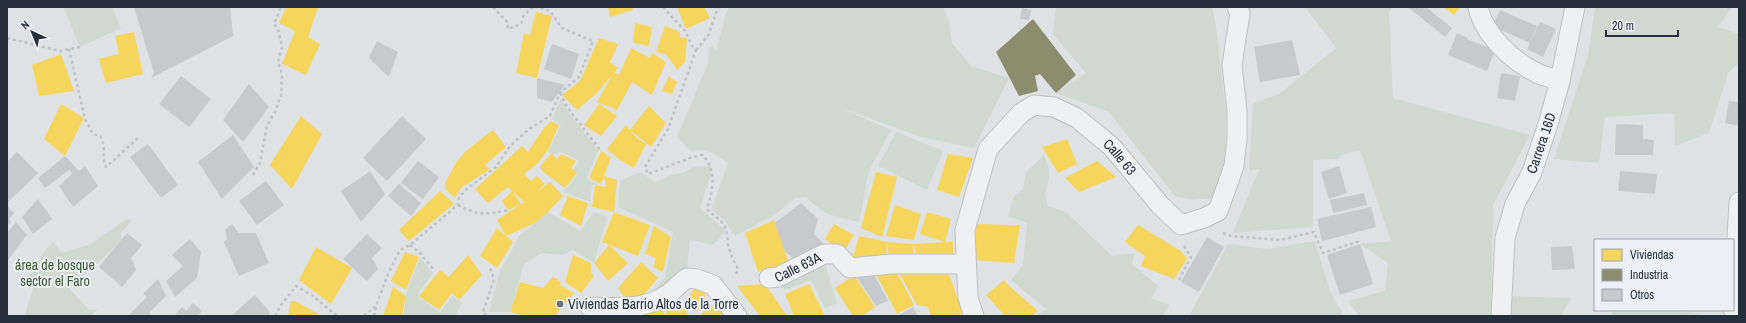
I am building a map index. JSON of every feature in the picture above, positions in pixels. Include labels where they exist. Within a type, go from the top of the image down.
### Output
[{"type":"street","points":[[1478,7],[1480,16],[1486,28],[1504,48],[1523,65],[1539,74],[1560,81]]},
{"type":"street","name":"Carrera 16D","points":[[1501,316],[1504,238],[1515,204],[1532,172],[1548,124],[1560,81],[1575,7]]},
{"type":"street","points":[[1188,222],[1204,218],[1218,211],[1234,166],[1237,139],[1237,111],[1232,65],[1243,9]]},
{"type":"street","name":"Calle 63","points":[[974,316],[968,298],[965,264],[965,230],[988,149],[1020,113],[1034,105],[1054,107],[1077,118],[1112,147],[1160,205],[1188,222]]},
{"type":"street","points":[[1734,291],[1739,202]]},
{"type":"street","name":"Calle 63A","points":[[769,278],[778,277],[824,254],[837,254],[850,268],[891,264],[965,264]]},
{"type":"street","points":[[590,307],[630,307],[656,301],[668,294],[687,278],[697,279],[713,285],[737,316]]},
{"type":"path","points":[[253,175],[260,163],[267,126],[275,112],[281,95],[282,74],[278,62],[282,47],[278,29],[274,24],[281,7]]},
{"type":"path","points":[[374,316],[376,306],[400,250],[410,245],[458,205],[459,197],[468,188],[496,167],[510,146],[529,130],[550,116],[560,93],[579,77],[593,41],[562,28],[550,11],[534,7],[524,15],[522,24],[508,29],[507,22],[493,7]]},
{"type":"path","points":[[663,7],[685,31],[692,46],[696,50]]},
{"type":"path","points":[[714,7],[716,12]]},
{"type":"path","points":[[718,7],[709,34],[696,50],[668,129],[645,167],[648,174],[699,155],[703,155],[710,165],[712,175],[712,192],[707,209],[723,223],[729,238],[728,243],[731,254],[738,269],[735,276],[718,292]]},
{"type":"path","points":[[7,38],[60,51],[80,47]]},
{"type":"path","points":[[69,49],[85,119],[93,134],[100,136],[104,141],[105,151],[103,161],[106,167],[138,138]]},
{"type":"path","points":[[560,93],[567,107],[601,150]]},
{"type":"path","points":[[458,205],[480,214],[508,210]]},
{"type":"path","points":[[1179,280],[1191,257],[1178,237],[1188,222],[1231,236],[1280,240],[1314,232],[1323,253],[1360,241]]},
{"type":"path","points":[[410,245],[420,253],[434,270]]},
{"type":"path","points":[[486,316],[483,312],[494,279],[488,266]]},
{"type":"path","points":[[275,316],[281,305],[296,286],[313,296],[337,316]]},
{"type":"path","points":[[364,316],[376,306]]},
{"type":"green space","points":[[63,7],[112,7],[121,28],[80,47]]},
{"type":"green space","points":[[729,7],[943,7],[949,21],[952,43],[971,66],[1009,78],[974,148],[921,137],[841,108],[891,130],[869,171],[859,222],[824,212],[806,197],[795,198],[776,214],[735,236],[725,221],[711,210],[728,163],[706,150],[697,150],[692,152],[677,137],[708,63],[709,46],[717,49],[725,16]]},
{"type":"green space","points":[[1056,7],[1212,7],[1216,26],[1226,114],[1225,165],[1217,198],[1191,200],[1175,196],[1109,112],[1056,93],[1086,73],[1053,34]]},
{"type":"green space","points":[[1305,7],[1393,7],[1389,12],[1393,98],[1530,135],[1493,205],[1491,316],[1359,316],[1348,301],[1385,291],[1388,263],[1360,244],[1391,241],[1360,151],[1346,153],[1338,159],[1313,160],[1313,227],[1233,233],[1259,169],[1249,171],[1253,104],[1279,94],[1336,48]]},
{"type":"green space","points":[[1595,7],[1732,7],[1718,27],[1739,34],[1739,63],[1728,73],[1709,133],[1675,146],[1674,113],[1605,117],[1599,163],[1554,159],[1588,55]]},
{"type":"green space","points":[[561,98],[567,110],[598,150],[587,178],[599,185],[592,185],[590,202],[563,192],[578,174],[573,170],[579,161],[561,152],[553,155],[548,152],[561,125],[552,119]]},
{"type":"green space","points":[[896,132],[943,151],[927,190],[878,166]]},
{"type":"green space","points":[[1044,155],[1049,169],[1049,179],[1045,194],[1048,206],[1066,212],[1112,256],[1135,253],[1132,264],[1158,286],[1151,298],[1170,305],[1162,316],[1036,316],[1046,309],[1011,280],[1023,265],[1027,223],[1008,216],[1014,196],[1023,189],[1026,172]]},
{"type":"green space","points":[[711,166],[711,175],[700,208],[726,231],[713,245],[690,240],[686,278],[648,297],[665,278],[673,232],[618,207],[620,181],[640,172],[655,182],[671,175],[683,173],[693,167]]},
{"type":"green space","points":[[548,212],[580,231],[594,212],[607,217],[594,263],[573,250],[561,255],[542,253],[524,264],[510,312],[489,312],[500,270],[519,236]]},
{"type":"green space","name":"área de bosque sector el Faro","points":[[127,219],[132,221],[120,234],[122,239],[69,288],[89,310],[98,309],[90,316],[25,316],[35,281],[28,278],[44,251],[53,242],[62,253],[89,245]]},
{"type":"green space","points":[[1315,241],[1330,291],[1342,312],[1341,316],[1189,316],[1228,244],[1268,249]]},
{"type":"green space","points":[[420,258],[433,273],[419,292],[419,297],[440,313],[452,296],[462,303],[455,316],[403,316],[407,291]]},
{"type":"green space","points":[[824,260],[837,303],[825,308],[811,280],[785,290],[776,281]]},
{"type":"green space","points":[[1510,296],[1571,298],[1561,316],[1510,316]]},
{"type":"green space","points":[[1613,311],[1678,311],[1712,316],[1610,316]]},
{"type":"building: Viviendas","points":[[286,7],[318,7],[308,37],[320,44],[306,75],[282,64],[295,31],[279,23]]},
{"type":"building: Viviendas","points":[[608,7],[632,7],[633,10],[610,17]]},
{"type":"building: Viviendas","points":[[677,7],[704,7],[710,18],[686,29]]},
{"type":"building: Viviendas","points":[[1443,7],[1460,7],[1454,15]]},
{"type":"building: Viviendas","points":[[536,12],[552,16],[537,78],[516,73],[524,33],[530,35]]},
{"type":"building: Viviendas","points":[[635,23],[652,27],[649,46],[633,43]]},
{"type":"building: Viviendas","points":[[665,26],[680,32],[680,37],[687,38],[685,62],[677,70],[666,54],[656,52]]},
{"type":"building: Viviendas","points":[[134,32],[143,74],[106,83],[99,59],[119,54],[115,36]]},
{"type":"building: Viviendas","points":[[599,38],[618,44],[610,62],[618,68],[597,93],[577,110],[562,95],[580,81]]},
{"type":"building: Viviendas","points":[[631,48],[650,58],[652,53],[666,62],[652,95],[632,82],[617,110],[597,102],[614,72],[619,75]]},
{"type":"building: Viviendas","points":[[61,54],[74,91],[39,96],[32,65]]},
{"type":"building: Viviendas","points":[[669,76],[677,82],[672,94],[662,91]]},
{"type":"building: Viviendas","points":[[61,104],[84,118],[65,156],[44,139]]},
{"type":"building: Viviendas","points":[[599,104],[617,116],[601,136],[584,125]]},
{"type":"building: Viviendas","points":[[649,106],[666,123],[651,147],[630,130]]},
{"type":"building: Viviendas","points":[[301,116],[322,134],[292,189],[270,165]]},
{"type":"building: Viviendas","points":[[551,121],[559,125],[548,150],[537,164],[524,174],[531,181],[537,176],[545,184],[537,192],[550,182],[563,196],[535,223],[506,236],[497,220],[521,204],[525,203],[508,187],[488,203],[475,189],[522,146],[528,152],[543,129]]},
{"type":"building: Viviendas","points":[[626,125],[637,138],[646,144],[634,168],[620,160],[607,149]]},
{"type":"building: Viviendas","points":[[493,130],[506,147],[485,165],[490,169],[461,188],[455,198],[446,190],[445,183],[457,161],[467,150]]},
{"type":"building: Viviendas","points":[[1067,139],[1077,164],[1058,173],[1042,147]]},
{"type":"building: Viviendas","points":[[601,151],[611,158],[601,184],[589,178]]},
{"type":"building: Viviendas","points":[[551,153],[557,159],[561,154],[576,161],[571,168],[577,173],[565,188],[542,171],[540,167]]},
{"type":"building: Viviendas","points":[[948,154],[973,158],[959,197],[937,190]]},
{"type":"building: Viviendas","points":[[1097,161],[1116,177],[1079,192],[1065,178]]},
{"type":"building: Viviendas","points":[[876,172],[897,177],[882,237],[861,228]]},
{"type":"building: Viviendas","points":[[604,176],[617,180],[614,212],[592,207],[595,185],[606,187]]},
{"type":"building: Viviendas","points":[[440,191],[454,204],[409,241],[399,230]]},
{"type":"building: Viviendas","points":[[512,191],[521,204],[508,210],[502,201]]},
{"type":"building: Viviendas","points":[[568,196],[588,203],[581,226],[560,215]]},
{"type":"building: Viviendas","points":[[895,205],[921,214],[914,240],[886,236]]},
{"type":"building: Viviendas","points":[[614,212],[650,225],[638,256],[602,242]]},
{"type":"building: Viviendas","points":[[927,212],[951,219],[945,242],[920,234]]},
{"type":"building: Viviendas","points":[[774,220],[789,263],[758,272],[745,233]]},
{"type":"building: Viviendas","points":[[834,224],[854,235],[843,253],[825,239]]},
{"type":"building: Viviendas","points":[[976,224],[1020,225],[1014,263],[973,260]]},
{"type":"building: Viviendas","points":[[1138,225],[1181,251],[1187,259],[1174,279],[1141,266],[1145,256],[1125,242]]},
{"type":"building: Viviendas","points":[[654,226],[671,237],[663,272],[653,267],[656,258],[645,254]]},
{"type":"building: Viviendas","points":[[497,228],[513,242],[497,268],[480,256]]},
{"type":"building: Viviendas","points":[[859,236],[887,242],[885,263],[853,257]]},
{"type":"building: Viviendas","points":[[953,241],[953,258],[919,260],[913,244]]},
{"type":"building: Viviendas","points":[[887,242],[913,244],[915,260],[889,259]]},
{"type":"building: Viviendas","points":[[609,245],[628,263],[608,281],[594,263]]},
{"type":"building: Viviendas","points":[[316,247],[352,268],[331,304],[299,280]]},
{"type":"building: Viviendas","points":[[405,252],[419,257],[406,290],[391,281]]},
{"type":"building: Viviendas","points":[[468,255],[482,275],[459,300],[452,293],[439,310],[419,296],[440,270],[449,277]]},
{"type":"building: Viviendas","points":[[573,255],[591,263],[591,273],[594,276],[581,293],[565,282]]},
{"type":"building: Viviendas","points":[[641,262],[658,278],[642,297],[625,298],[618,288]]},
{"type":"building: Viviendas","points":[[893,265],[914,305],[897,314],[876,274]]},
{"type":"building: Viviendas","points":[[947,268],[963,314],[957,316],[931,316],[928,307],[917,305],[897,269]]},
{"type":"building: Viviendas","points":[[854,275],[875,307],[862,316],[853,316],[835,288]]},
{"type":"building: Viviendas","points":[[553,277],[561,282],[560,285],[574,293],[555,316],[526,316],[510,312],[520,282],[543,288]]},
{"type":"building: Viviendas","points":[[1004,280],[1038,311],[1031,316],[1005,316],[986,295]]},
{"type":"building: Viviendas","points":[[765,284],[787,316],[760,316],[737,286]]},
{"type":"building: Viviendas","points":[[809,284],[825,316],[794,316],[785,294]]},
{"type":"building: Viviendas","points":[[393,287],[406,296],[402,316],[383,316]]},
{"type":"building: Viviendas","name":"Viviendas Barrio Altos de la Torre","points":[[694,288],[706,294],[697,312],[685,305]]},
{"type":"building: Viviendas","name":"Viviendas Barrio Altos de la Torre","points":[[679,300],[678,303],[685,308],[689,316],[667,316],[665,308]]},
{"type":"building: Viviendas","points":[[291,301],[295,301],[322,316],[288,316]]},
{"type":"building: Viviendas","name":"Viviendas Barrio Altos de la Torre","points":[[706,304],[724,311],[721,316],[701,316]]},
{"type":"building: Viviendas","points":[[662,307],[665,316],[606,316]]},
{"type":"building: Industria","points":[[1033,19],[1076,75],[1056,93],[1040,74],[1035,76],[1038,91],[1019,96],[996,52]]},
{"type":"building: Otros","points":[[134,7],[230,7],[233,36],[151,78],[154,73]]},
{"type":"building: Otros","points":[[1426,7],[1452,28],[1445,37],[1409,8]]},
{"type":"building: Otros","points":[[1022,8],[1031,10],[1029,20],[1020,19]]},
{"type":"building: Otros","points":[[1500,10],[1537,26],[1530,43],[1492,26]]},
{"type":"building: Otros","points":[[1540,22],[1556,29],[1543,57],[1527,49]]},
{"type":"building: Otros","points":[[1457,33],[1468,38],[1467,39],[1495,50],[1487,71],[1448,55]]},
{"type":"building: Otros","points":[[1292,40],[1300,75],[1260,82],[1254,47]]},
{"type":"building: Otros","points":[[377,41],[398,52],[389,77],[369,58]]},
{"type":"building: Otros","points":[[552,44],[579,54],[571,79],[544,69]]},
{"type":"building: Otros","points":[[1501,73],[1520,76],[1515,101],[1497,98]]},
{"type":"building: Otros","points":[[181,76],[211,99],[189,127],[159,104]]},
{"type":"building: Otros","points":[[537,78],[565,85],[552,102],[537,98]]},
{"type":"building: Otros","points":[[249,84],[269,107],[243,142],[223,120]]},
{"type":"building: Otros","points":[[1729,101],[1739,102],[1739,126],[1725,123]]},
{"type":"building: Otros","points":[[402,116],[426,139],[387,181],[363,158]]},
{"type":"building: Otros","points":[[1616,124],[1643,125],[1643,139],[1654,140],[1653,155],[1615,155]]},
{"type":"building: Otros","points":[[233,135],[254,167],[222,199],[198,162]]},
{"type":"building: Otros","points":[[148,144],[178,185],[161,198],[130,157]]},
{"type":"building: Otros","points":[[17,152],[38,173],[7,203],[7,162]]},
{"type":"building: Otros","points":[[65,156],[79,171],[85,166],[98,186],[73,207],[59,186],[72,174],[69,170],[45,188],[38,178]]},
{"type":"building: Otros","points":[[418,161],[439,177],[423,199],[401,183]]},
{"type":"building: Otros","points":[[1339,166],[1347,193],[1329,199],[1321,172]]},
{"type":"building: Otros","points":[[370,171],[385,194],[361,222],[341,191]]},
{"type":"building: Otros","points":[[1620,171],[1657,174],[1655,194],[1618,191]]},
{"type":"building: Otros","points":[[266,181],[284,205],[257,225],[239,201]]},
{"type":"building: Otros","points":[[399,184],[421,203],[411,216],[388,196]]},
{"type":"building: Otros","points":[[1364,193],[1367,205],[1333,213],[1330,200]]},
{"type":"building: Otros","points":[[38,199],[52,219],[33,234],[22,217]]},
{"type":"building: Otros","points":[[801,203],[818,219],[814,234],[824,244],[824,249],[799,262],[785,252],[775,223]]},
{"type":"building: Otros","points":[[7,205],[14,213],[9,219],[11,222],[7,226]]},
{"type":"building: Otros","points":[[1371,207],[1376,227],[1322,241],[1317,219]]},
{"type":"building: Otros","points":[[16,222],[27,235],[8,260],[7,233]]},
{"type":"building: Otros","points":[[232,224],[239,233],[256,233],[269,263],[239,276],[224,242],[227,239],[225,230]]},
{"type":"building: Otros","points":[[127,233],[142,245],[131,258],[136,270],[122,287],[99,267]]},
{"type":"building: Otros","points":[[367,234],[382,248],[372,258],[378,269],[367,281],[343,259]]},
{"type":"building: Otros","points":[[1207,237],[1224,247],[1199,292],[1181,282]]},
{"type":"building: Otros","points":[[190,239],[201,252],[197,278],[175,297],[166,281],[183,266],[172,255]]},
{"type":"building: Otros","points":[[1360,244],[1373,284],[1340,295],[1327,255]]},
{"type":"building: Otros","points":[[1572,246],[1575,269],[1552,270],[1551,247]]},
{"type":"building: Otros","points":[[870,267],[888,301],[876,306],[854,273]]},
{"type":"building: Otros","points":[[158,279],[166,296],[149,313],[152,316],[128,316],[147,297],[143,294]]},
{"type":"building: Otros","points":[[255,295],[270,312],[268,316],[231,316]]},
{"type":"building: Otros","points":[[193,303],[202,311],[198,316],[174,316],[182,307],[186,311]]},
{"type":"building: Otros","points":[[913,307],[918,316],[898,316]]},
{"type":"place","name":"Viviendas Barrio Altos de la Torre","points":[[560,304]]}]
